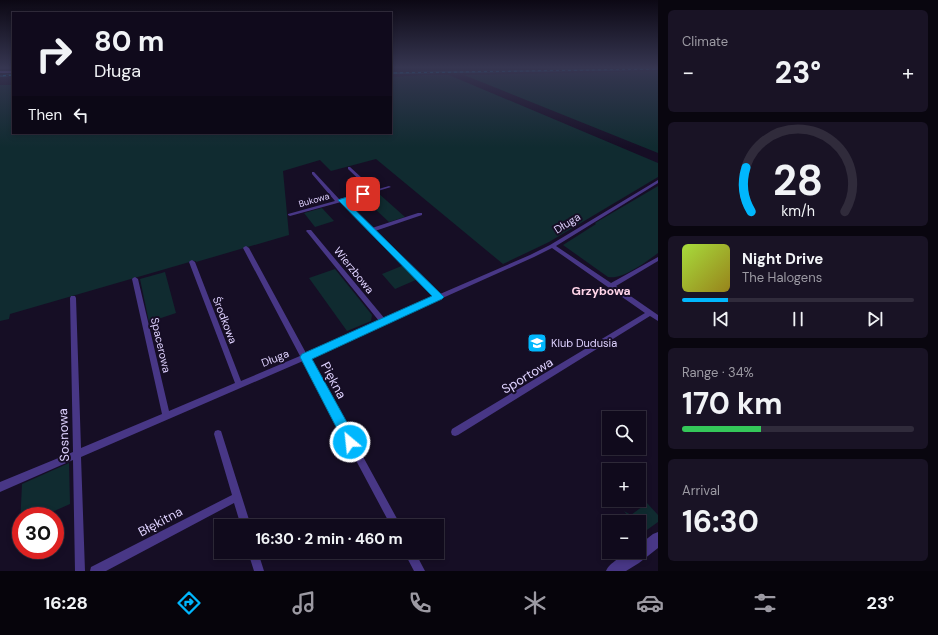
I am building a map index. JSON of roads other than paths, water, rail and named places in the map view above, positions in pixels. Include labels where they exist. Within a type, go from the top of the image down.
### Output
[{"type":"street","points":[[349,168],[374,191]]},
{"type":"street","points":[[313,173],[439,297]]},
{"type":"street","name":"Długa","points":[[0,487],[305,357],[552,246],[658,181]]},
{"type":"street","name":"Bukowa","points":[[290,215],[389,187]]},
{"type":"street","points":[[372,230],[420,214]]},
{"type":"street","name":"Wierzbowa","points":[[309,231],[384,322]]},
{"type":"street","points":[[552,246],[658,318]]},
{"type":"street","name":"Piękna","points":[[246,248],[392,519]]},
{"type":"street","points":[[611,286],[658,259]]},
{"type":"street","name":"Środkowa","points":[[192,262],[239,385]]},
{"type":"street","name":"Spacerowa","points":[[135,279],[166,416]]},
{"type":"street","name":"Sosnowa","points":[[73,298],[80,571]]},
{"type":"street","name":"Sportowa","points":[[455,432],[650,313]]},
{"type":"street","points":[[218,434],[244,519]]},
{"type":"street","name":"Błękitna","points":[[95,571],[237,497]]},
{"type":"street","points":[[613,571],[634,558],[658,538]]},
{"type":"street","points":[[255,559],[259,571]]},
{"type":"street","points":[[414,559],[420,571]]},
{"type":"place","name":"Klub Dudusia","points":[[537,343]]},
{"type":"district","name":"Grzybowa","points":[[601,291]]}]
